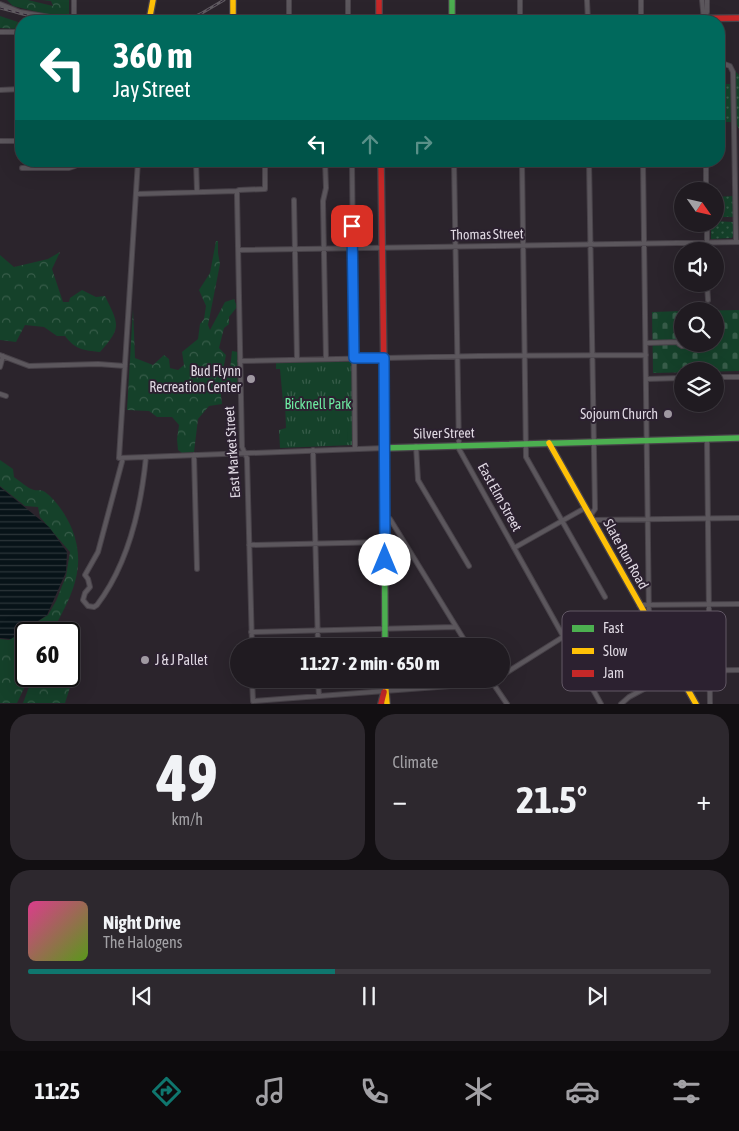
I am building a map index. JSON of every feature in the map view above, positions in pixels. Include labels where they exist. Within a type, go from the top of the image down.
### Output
[{"type":"main road","points":[[150,15],[151,0]]},
{"type":"main road","points":[[233,0],[233,15]]},
{"type":"main road","points":[[379,0],[379,15]]},
{"type":"main road","points":[[452,0],[452,15]]},
{"type":"main road","points":[[725,19],[739,18]]},
{"type":"main road","points":[[381,167],[385,448],[385,638]]},
{"type":"main road","name":"Silver Street","points":[[385,448],[647,439],[739,438]]},
{"type":"main road","name":"Slate Run Road","points":[[549,443],[643,611]]},
{"type":"main road","points":[[381,704],[384,691]]},
{"type":"main road","points":[[384,691],[387,704]]},
{"type":"main road","name":"Slate Run Road","points":[[689,691],[696,704]]},
{"type":"street","points":[[74,0],[74,15]]},
{"type":"street","points":[[289,0],[289,15]]},
{"type":"street","points":[[348,0],[348,15]]},
{"type":"street","points":[[520,0],[520,15]]},
{"type":"street","points":[[587,0],[588,15]]},
{"type":"street","points":[[641,0],[642,15]]},
{"type":"street","points":[[702,0],[704,15]]},
{"type":"street","points":[[706,15],[707,0]]},
{"type":"street","points":[[0,4],[20,12],[38,15]]},
{"type":"street","points":[[0,32],[15,32]]},
{"type":"street","points":[[725,64],[730,66],[733,72],[738,242]]},
{"type":"street","points":[[0,90],[15,89]]},
{"type":"street","points":[[734,134],[739,133]]},
{"type":"street","points":[[0,141],[15,141]]},
{"type":"street","points":[[22,168],[73,167]]},
{"type":"street","points":[[138,167],[121,458],[98,552],[85,576],[90,587],[84,593],[83,600],[88,606],[94,607],[97,604],[122,564],[138,511],[146,457]]},
{"type":"street","points":[[196,167],[197,192]]},
{"type":"street","points":[[136,194],[265,189],[265,167]]},
{"type":"street","points":[[325,167],[326,188],[323,201],[326,359]]},
{"type":"street","points":[[352,167],[355,449]]},
{"type":"street","name":"East Elm Street","points":[[454,167],[458,446],[562,633]]},
{"type":"street","points":[[522,167],[526,457],[605,596]]},
{"type":"street","points":[[589,167],[594,509],[591,518],[739,518]]},
{"type":"street","points":[[643,167],[649,611]]},
{"type":"street","points":[[706,167],[706,182]]},
{"type":"street","name":"East Market Street","points":[[237,191],[242,447],[247,458],[251,638]]},
{"type":"street","points":[[294,200],[297,360]]},
{"type":"street","points":[[707,232],[707,242]]},
{"type":"street","name":"Thomas Street","points":[[724,242],[738,242]]},
{"type":"street","name":"Thomas Street","points":[[238,250],[382,246],[674,243]]},
{"type":"street","points":[[708,292],[708,300]]},
{"type":"street","points":[[646,343],[674,342]]},
{"type":"street","points":[[240,361],[524,355],[646,355]]},
{"type":"street","points":[[0,367],[2,356],[29,366],[98,364],[125,366]]},
{"type":"street","points":[[724,377],[739,377]]},
{"type":"street","points":[[646,379],[674,378]]},
{"type":"street","points":[[0,394],[6,396]]},
{"type":"street","points":[[706,438],[709,611]]},
{"type":"street","points":[[416,446],[418,480],[468,566]]},
{"type":"street","name":"Silver Street","points":[[121,458],[385,448]]},
{"type":"street","points":[[313,450],[318,638]]},
{"type":"street","points":[[194,455],[197,570]]},
{"type":"street","points":[[514,548],[585,508]]},
{"type":"street","points":[[385,518],[390,519],[463,638]]},
{"type":"street","points":[[249,545],[385,542]]},
{"type":"street","points":[[639,605],[739,604]]},
{"type":"street","points":[[251,632],[455,627]]},
{"type":"street","points":[[510,670],[562,638]]},
{"type":"street","points":[[726,670],[739,670]]},
{"type":"street","points":[[252,688],[253,702],[413,688]]},
{"type":"street","points":[[319,688],[319,696]]},
{"type":"street","points":[[496,688],[507,704]]},
{"type":"street","name":"East Elm Street","points":[[594,691],[601,704]]},
{"type":"street","points":[[621,704],[640,691]]},
{"type":"street","points":[[710,691],[710,704]]},
{"type":"green space","points":[[7,0],[28,0],[53,6],[51,1],[42,0],[69,0],[69,15],[50,15],[13,6]]},
{"type":"green space","points":[[0,16],[15,21],[15,29],[0,28]]},
{"type":"green space","points":[[736,72],[739,75],[739,129],[736,123]]},
{"type":"green space","points":[[725,84],[731,84],[731,122],[725,122]]},
{"type":"green space","points":[[724,196],[733,196],[733,217],[724,217]]},
{"type":"green space","points":[[724,222],[733,222],[732,238],[711,239],[711,232],[724,232]]},
{"type":"green space","points":[[216,241],[218,241],[220,264],[208,325],[210,330],[225,302],[234,299],[237,307],[229,317],[229,324],[224,328],[219,348],[226,355],[223,370],[230,370],[232,351],[238,352],[237,389],[220,386],[222,404],[209,406],[198,419],[194,452],[182,453],[178,450],[179,425],[172,417],[157,417],[149,411],[127,410],[133,309],[135,358],[153,365],[164,355],[169,359],[170,368],[178,370],[184,365],[182,352],[198,339],[200,324],[204,319],[206,306],[199,290],[210,273]]},
{"type":"green space","points":[[60,252],[52,269],[63,302],[69,302],[70,298],[82,290],[96,297],[105,296],[113,313],[116,326],[115,331],[100,352],[80,348],[65,336],[57,336],[44,327],[25,325],[16,342],[0,340],[0,255],[14,267],[48,259]]},
{"type":"green space","points":[[724,310],[739,310],[739,371],[724,371],[724,362],[674,362],[674,373],[653,373],[652,312],[674,311],[674,352],[724,352]]},
{"type":"green space","name":"Bicknell Park","points":[[276,362],[352,362],[353,445],[280,448],[279,430],[286,428],[285,403],[283,402],[280,369],[276,369]]},
{"type":"green space","points":[[340,428],[348,428],[347,442],[339,442]]},
{"type":"green space","points":[[0,460],[13,469],[14,477],[26,486],[45,492],[57,504],[72,529],[78,557],[77,571],[75,583],[57,622],[37,622],[48,615],[56,601],[66,576],[70,552],[40,517],[38,507],[25,506],[0,486]]},
{"type":"green space","points":[[15,636],[15,687],[25,687],[17,703],[0,703],[0,639],[9,640]]},
{"type":"green space","points":[[29,687],[70,687],[65,703],[23,703]]},
{"type":"shaded area","points":[[0,487],[49,527],[67,552],[66,572],[47,615],[36,622],[15,622],[15,636],[11,639],[0,638]]},
{"type":"railway","points":[[198,15],[224,0]]},
{"type":"railway","points":[[0,8],[27,15]]},
{"type":"traffic: fast","points":[[452,0],[452,15]]},
{"type":"traffic: fast","points":[[384,377],[385,638]]},
{"type":"traffic: fast","points":[[385,448],[739,438]]},
{"type":"traffic: slow","points":[[150,15],[153,0]]},
{"type":"traffic: slow","points":[[233,0],[233,15]]},
{"type":"traffic: slow","points":[[549,443],[644,611]]},
{"type":"traffic: slow","points":[[386,688],[387,704]]},
{"type":"traffic: slow","points":[[689,691],[696,704]]},
{"type":"traffic: jam","points":[[379,0],[379,15]]},
{"type":"traffic: jam","points":[[725,18],[739,18]]},
{"type":"traffic: jam","points":[[381,167],[384,377]]},
{"type":"traffic: jam","points":[[381,704],[384,692]]},
{"type":"place","name":"Bud Flynn Recreation Center","points":[[251,379]]},
{"type":"place","name":"Sojourn Church","points":[[668,414]]},
{"type":"place","name":"J & J Pallet","points":[[145,660]]},
{"type":"route","points":[[352,226],[354,358],[384,358],[385,560]]}]
